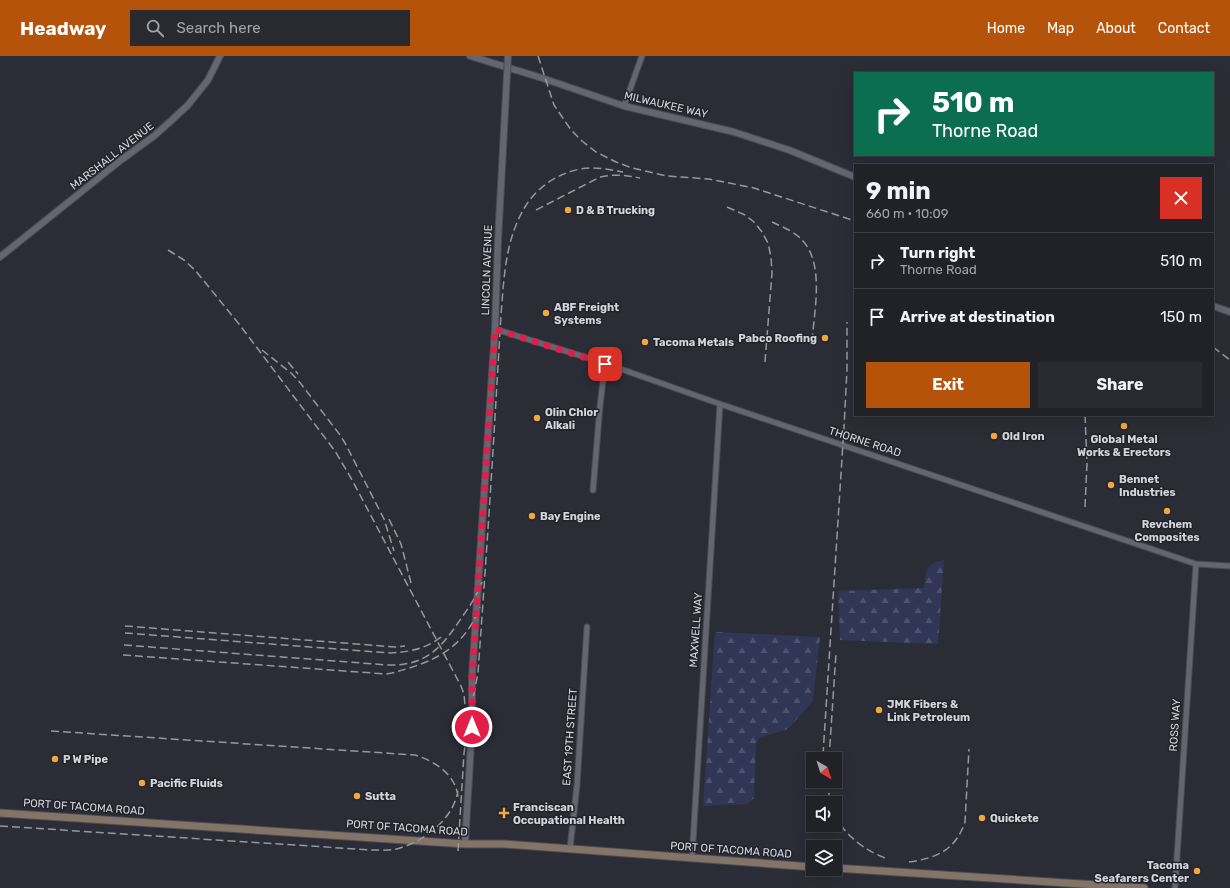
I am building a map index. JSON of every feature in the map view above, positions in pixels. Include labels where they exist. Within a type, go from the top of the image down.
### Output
[{"type":"main road","name":"PORT OF TACOMA ROAD","points":[[0,813],[465,844],[504,844],[806,866]]},
{"type":"main road","points":[[842,868],[1144,888]]},
{"type":"street","name":"MARSHALL AVENUE","points":[[0,257],[121,160],[154,136],[173,119],[188,105],[208,80],[220,56]]},
{"type":"street","name":"MILWAUKEE WAY","points":[[470,56],[542,78],[624,106],[734,132],[788,150],[854,177]]},
{"type":"street","name":"LINCOLN AVENUE","points":[[465,844],[472,727],[472,677],[495,329],[508,56]]},
{"type":"street","points":[[624,106],[642,56]]},
{"type":"street","points":[[1214,306],[1230,312]]},
{"type":"street","name":"THORNE ROAD","points":[[495,329],[605,364],[1196,564],[1230,566]]},
{"type":"street","points":[[593,490],[605,364]]},
{"type":"street","name":"MAXWELL WAY","points":[[692,858],[720,404]]},
{"type":"street","name":"ROSS WAY","points":[[1175,888],[1196,564]]},
{"type":"street","name":"EAST 19TH STREET","points":[[570,849],[577,785],[587,627]]},
{"type":"green space","points":[[944,560],[938,644],[840,640],[838,591],[924,588],[926,572],[930,566]]},
{"type":"green space","points":[[715,632],[820,637],[813,701],[788,729],[759,738],[756,743],[754,798],[747,804],[703,806]]},
{"type":"railway","points":[[538,56],[554,105],[571,130],[596,152],[632,168],[667,176],[709,179],[754,188],[854,221]]},
{"type":"railway","points":[[458,851],[464,753],[478,673],[501,315],[509,246],[518,220],[525,207],[530,199],[544,185],[561,175],[580,169],[590,168],[623,172]]},
{"type":"railway","points":[[536,210],[600,177],[620,175],[640,178]]},
{"type":"railway","points":[[727,207],[745,215],[754,222],[768,243],[772,273],[765,362]]},
{"type":"railway","points":[[772,222],[799,237],[809,250],[814,262],[816,275],[816,302],[812,342]]},
{"type":"railway","points":[[168,250],[184,260],[195,270],[239,324],[335,451],[351,478],[461,686],[464,694],[466,717]]},
{"type":"railway","points":[[823,752],[844,427],[847,370],[847,322]]},
{"type":"railway","points":[[1214,348],[1230,360]]},
{"type":"railway","points":[[262,350],[298,380],[340,435],[384,519],[394,551]]},
{"type":"railway","points":[[288,362],[298,374]]},
{"type":"railway","points":[[1085,416],[1087,463],[1085,507]]},
{"type":"railway","points":[[389,519],[401,544],[411,583]]},
{"type":"railway","points":[[124,645],[388,665],[402,664],[423,658],[440,646],[468,609],[482,582]]},
{"type":"railway","points":[[123,655],[386,674],[421,664],[445,652],[465,634],[480,607]]},
{"type":"railway","points":[[125,626],[395,647],[405,646]]},
{"type":"railway","points":[[125,633],[390,653],[417,649],[441,637]]},
{"type":"railway","points":[[829,752],[836,653]]},
{"type":"railway","points":[[51,731],[415,755],[430,761],[443,770],[453,782],[458,797]]},
{"type":"railway","points":[[909,862],[928,858],[943,851],[956,840],[961,832],[965,822],[969,749]]},
{"type":"railway","points":[[828,788],[829,796]]},
{"type":"railway","points":[[0,826],[390,850],[397,849],[419,840],[437,827],[450,811],[458,791]]},
{"type":"railway","points":[[842,826],[852,838],[862,846],[887,859]]},
{"type":"place","name":"D & B Trucking","points":[[568,210]]},
{"type":"place","name":"ABF Freight Systems","points":[[546,313]]},
{"type":"place","name":"Pabco Roofing","points":[[825,338]]},
{"type":"place","name":"Tacoma Metals","points":[[645,342]]},
{"type":"place","name":"Olin Chlor Alkali","points":[[537,418]]},
{"type":"place","name":"Global Metal Works & Erectors","points":[[1124,426]]},
{"type":"place","name":"Old Iron","points":[[994,436]]},
{"type":"place","name":"Bennet Industries","points":[[1111,485]]},
{"type":"place","name":"Revchem Composites","points":[[1167,511]]},
{"type":"place","name":"Bay Engine","points":[[532,516]]},
{"type":"place","name":"JMK Fibers & Link Petroleum","points":[[879,710]]},
{"type":"place","name":"P W Pipe","points":[[55,759]]},
{"type":"place","name":"Pacific Fluids","points":[[142,783]]},
{"type":"place","name":"Sutta","points":[[357,796]]},
{"type":"place","name":"Franciscan Occupational Health","points":[[504,813]]},
{"type":"place","name":"Quickete","points":[[982,818]]},
{"type":"place","name":"Tacoma Seafarers Center","points":[[1197,871]]},
{"type":"route","points":[[472,727],[472,677],[495,329],[605,364]]}]
